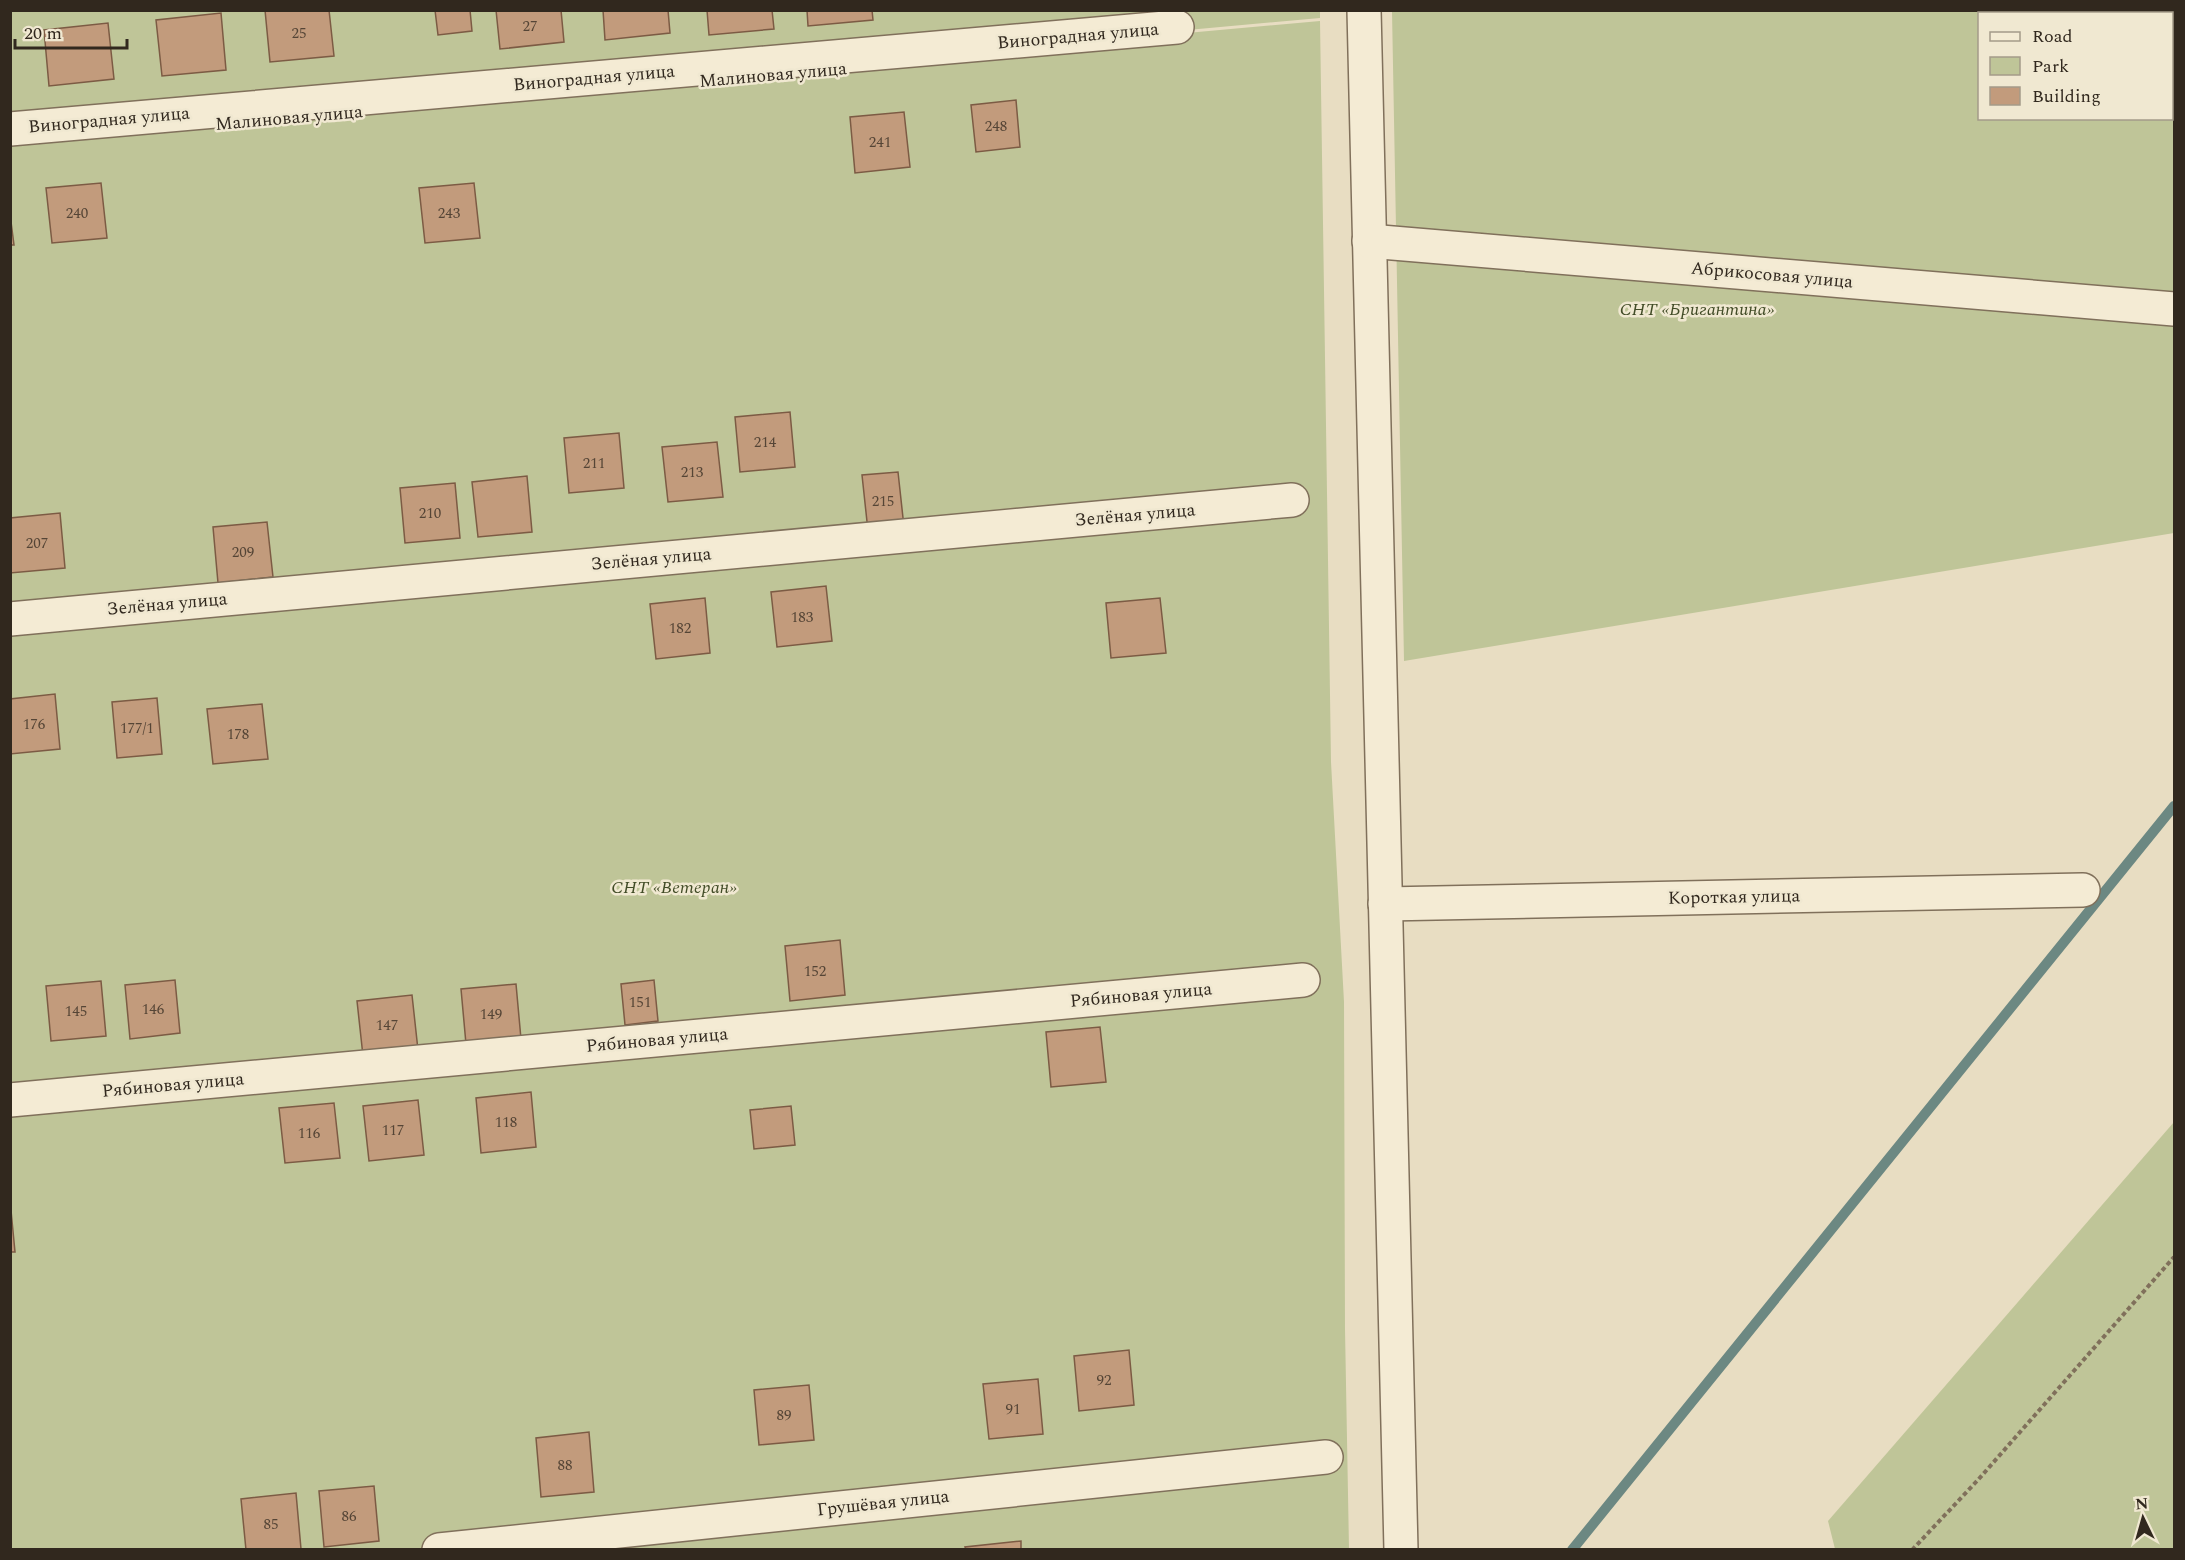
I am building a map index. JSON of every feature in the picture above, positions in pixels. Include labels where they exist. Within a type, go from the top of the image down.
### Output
[{"type":"street","points":[[1364,10],[1401,1550]]},
{"type":"street","name":"Виноградная улица","points":[[10,129],[1177,33]]},
{"type":"street","name":"Малиновая улица","points":[[10,143],[1177,33]]},
{"type":"street","name":"Абрикосовая улица","points":[[1369,241],[2175,309]]},
{"type":"street","name":"Зелёная улица","points":[[10,618],[1292,500]]},
{"type":"street","name":"Короткая улица","points":[[1386,904],[2083,890]]},
{"type":"street","name":"Рябиновая улица","points":[[10,1100],[1303,980]]},
{"type":"street","name":"Грушёвая улица","points":[[439,1550],[1326,1457]]},
{"type":"path","points":[[1912,1550],[1977,1481],[2175,1257]]},
{"type":"green space","points":[[11,11],[1320,11],[1320,18],[11,137]]},
{"type":"green space","name":"СНТ «Бригантина»","points":[[1392,11],[2174,11],[2174,533],[1404,661]]},
{"type":"green space","name":"СНТ «Ветеран»","points":[[1320,21],[1331,762],[1344,1002],[1345,1329],[1349,1549],[11,1550],[11,139]]},
{"type":"green space","points":[[2174,1122],[2174,1549],[1835,1549],[1828,1521]]},
{"type":"building","points":[[265,10],[329,10],[334,56],[270,62]]},
{"type":"building","points":[[435,10],[470,10],[472,31],[438,35]]},
{"type":"building","points":[[496,10],[561,10],[564,42],[500,49]]},
{"type":"building","points":[[603,10],[668,10],[670,33],[605,40]]},
{"type":"building","points":[[707,10],[772,10],[774,29],[709,35]]},
{"type":"building","points":[[807,10],[872,10],[873,20],[808,26]]},
{"type":"building","points":[[221,13],[226,70],[162,76],[156,20]]},
{"type":"building","points":[[108,23],[114,79],[49,86],[44,30]]},
{"type":"building","points":[[1016,100],[1020,147],[976,152],[971,105]]},
{"type":"building","points":[[904,112],[910,167],[855,173],[850,117]]},
{"type":"building","points":[[101,183],[107,238],[52,243],[46,188]]},
{"type":"building","points":[[474,183],[480,238],[425,243],[419,188]]},
{"type":"building","points":[[10,214],[14,245],[10,245]]},
{"type":"building","points":[[790,412],[795,467],[740,472],[735,417]]},
{"type":"building","points":[[619,433],[624,488],[569,493],[564,438]]},
{"type":"building","points":[[717,442],[723,497],[668,502],[662,447]]},
{"type":"building","points":[[898,472],[904,527],[868,531],[862,475]]},
{"type":"building","points":[[527,476],[532,532],[478,537],[472,482]]},
{"type":"building","points":[[455,483],[460,538],[405,543],[400,488]]},
{"type":"building","points":[[60,513],[65,568],[10,573],[10,518]]},
{"type":"building","points":[[267,522],[273,577],[218,583],[213,527]]},
{"type":"building","points":[[826,586],[832,641],[777,647],[771,592]]},
{"type":"building","points":[[705,598],[710,653],[656,659],[650,604]]},
{"type":"building","points":[[1160,598],[1166,653],[1111,658],[1106,603]]},
{"type":"building","points":[[55,694],[60,749],[10,754],[10,699]]},
{"type":"building","points":[[157,698],[162,754],[117,758],[112,702]]},
{"type":"building","points":[[262,704],[268,759],[213,764],[207,709]]},
{"type":"building","points":[[840,940],[845,995],[790,1001],[785,946]]},
{"type":"building","points":[[175,980],[180,1033],[130,1039],[125,985]]},
{"type":"building","points":[[654,980],[658,1021],[625,1025],[621,984]]},
{"type":"building","points":[[101,981],[106,1036],[51,1041],[46,986]]},
{"type":"building","points":[[516,984],[521,1039],[466,1044],[461,989]]},
{"type":"building","points":[[412,995],[418,1050],[363,1056],[357,1001]]},
{"type":"building","points":[[1100,1027],[1106,1082],[1051,1087],[1046,1032]]},
{"type":"building","points":[[531,1092],[536,1147],[481,1153],[476,1098]]},
{"type":"building","points":[[418,1100],[424,1155],[369,1161],[363,1106]]},
{"type":"building","points":[[334,1103],[340,1158],[285,1163],[279,1108]]},
{"type":"building","points":[[791,1106],[795,1145],[754,1149],[750,1110]]},
{"type":"building","points":[[10,1200],[15,1252],[10,1252]]},
{"type":"building","points":[[1129,1350],[1134,1405],[1079,1411],[1074,1356]]},
{"type":"building","points":[[1038,1379],[1043,1434],[989,1439],[983,1384]]},
{"type":"building","points":[[809,1385],[814,1440],[759,1445],[754,1390]]},
{"type":"building","points":[[589,1432],[594,1492],[541,1497],[536,1438]]},
{"type":"building","points":[[374,1486],[379,1541],[324,1547],[319,1491]]},
{"type":"building","points":[[296,1493],[301,1549],[246,1550],[241,1499]]},
{"type":"building","points":[[1021,1541],[1021,1550],[966,1550],[965,1547]]},
{"type":"waterway","points":[[1572,1550],[2174,806]]}]
